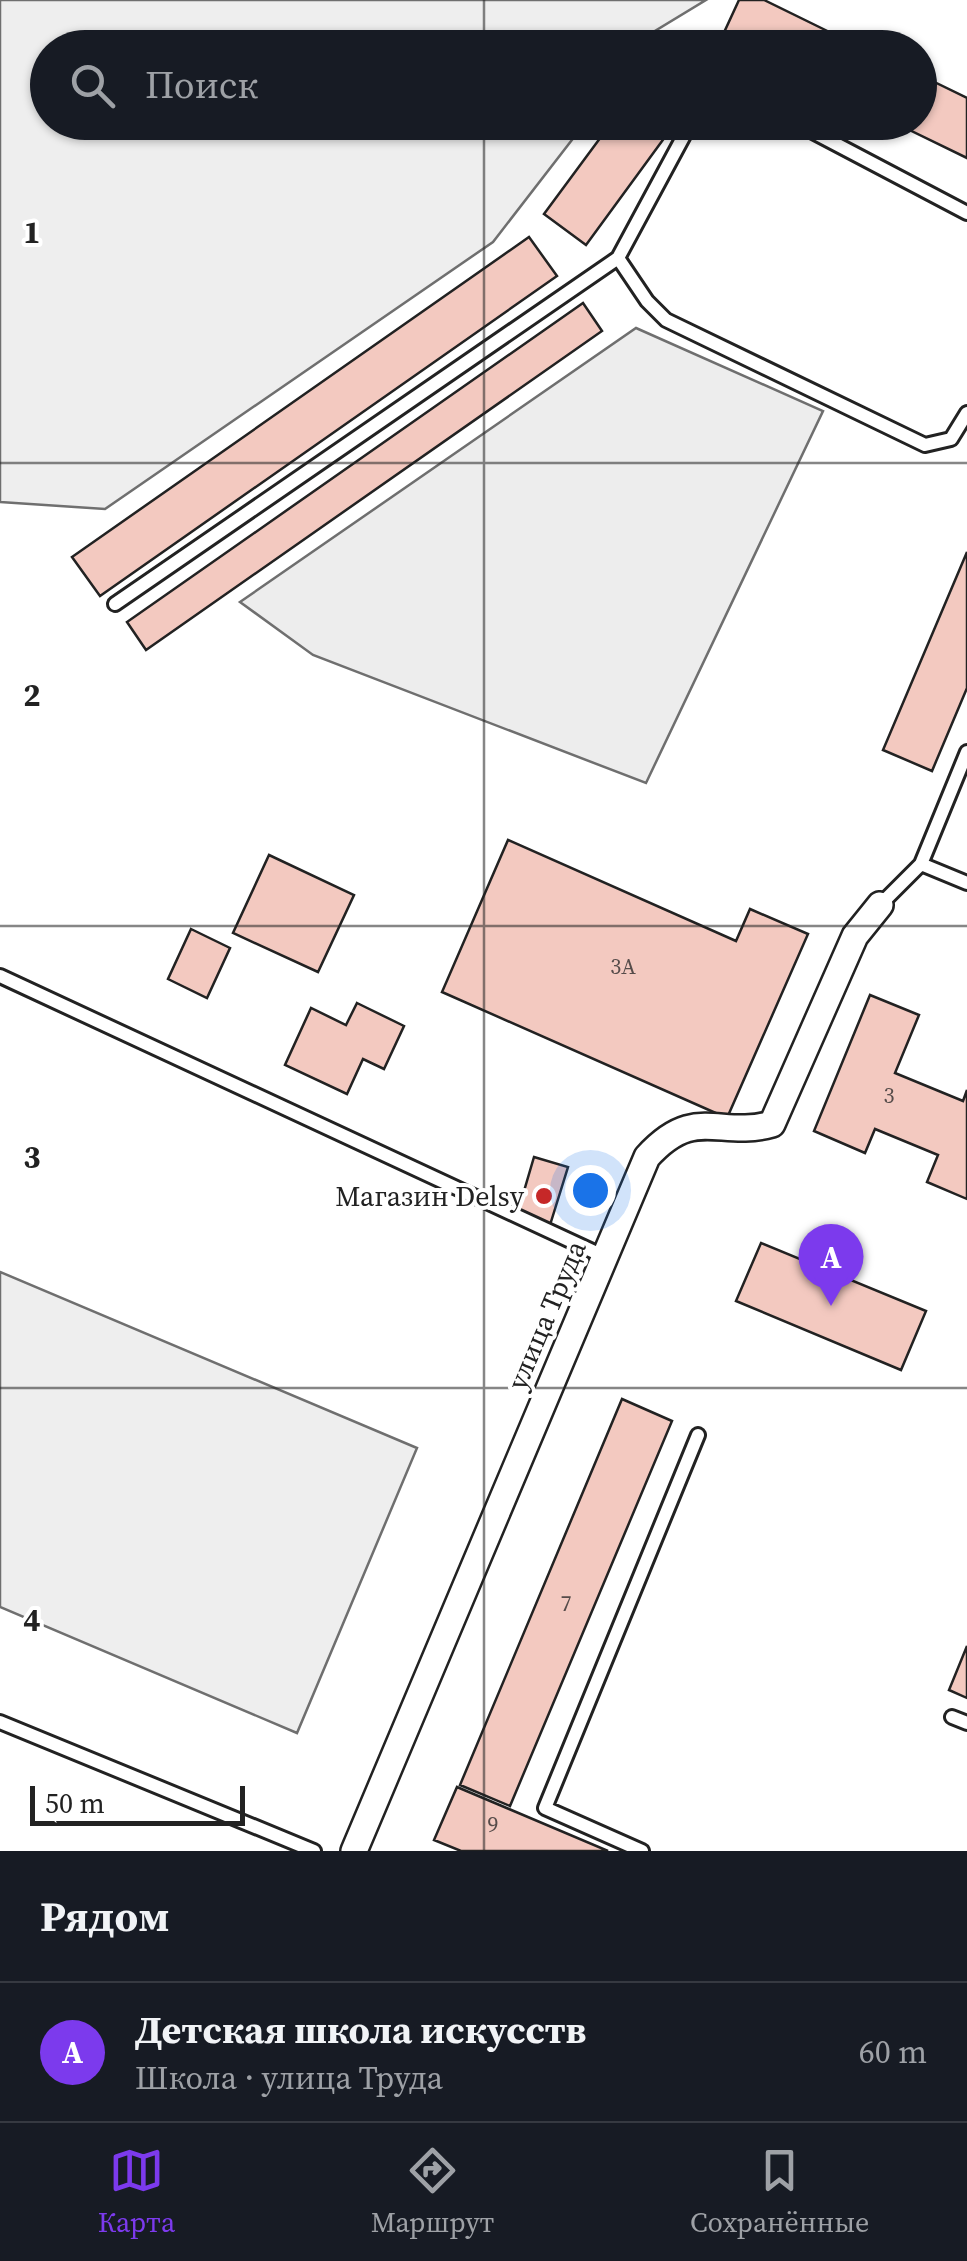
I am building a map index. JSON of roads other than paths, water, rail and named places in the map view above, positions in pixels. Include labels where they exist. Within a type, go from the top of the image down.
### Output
[{"type":"street","name":"улица Труда","points":[[354,1851],[646,1156],[660,1142],[697,1124],[754,1130],[772,1124],[855,936],[880,905]]},
{"type":"lane","points":[[115,604],[618,258],[682,140]]},
{"type":"lane","points":[[828,140],[967,213]]},
{"type":"lane","points":[[618,258],[647,301],[666,320],[925,445],[951,439],[967,413]]},
{"type":"lane","points":[[880,905],[920,864],[967,752]]},
{"type":"lane","points":[[920,864],[967,883]]},
{"type":"lane","points":[[0,976],[603,1256]]},
{"type":"lane","points":[[642,1851],[544,1808],[698,1435]]},
{"type":"lane","points":[[952,1717],[967,1723]]},
{"type":"lane","points":[[0,1722],[314,1851]]},
{"type":"place","name":"Магазин Delsy","points":[[544,1196]]},
{"type":"place","name":"Детская школа искусств","points":[[831,1306]]}]
